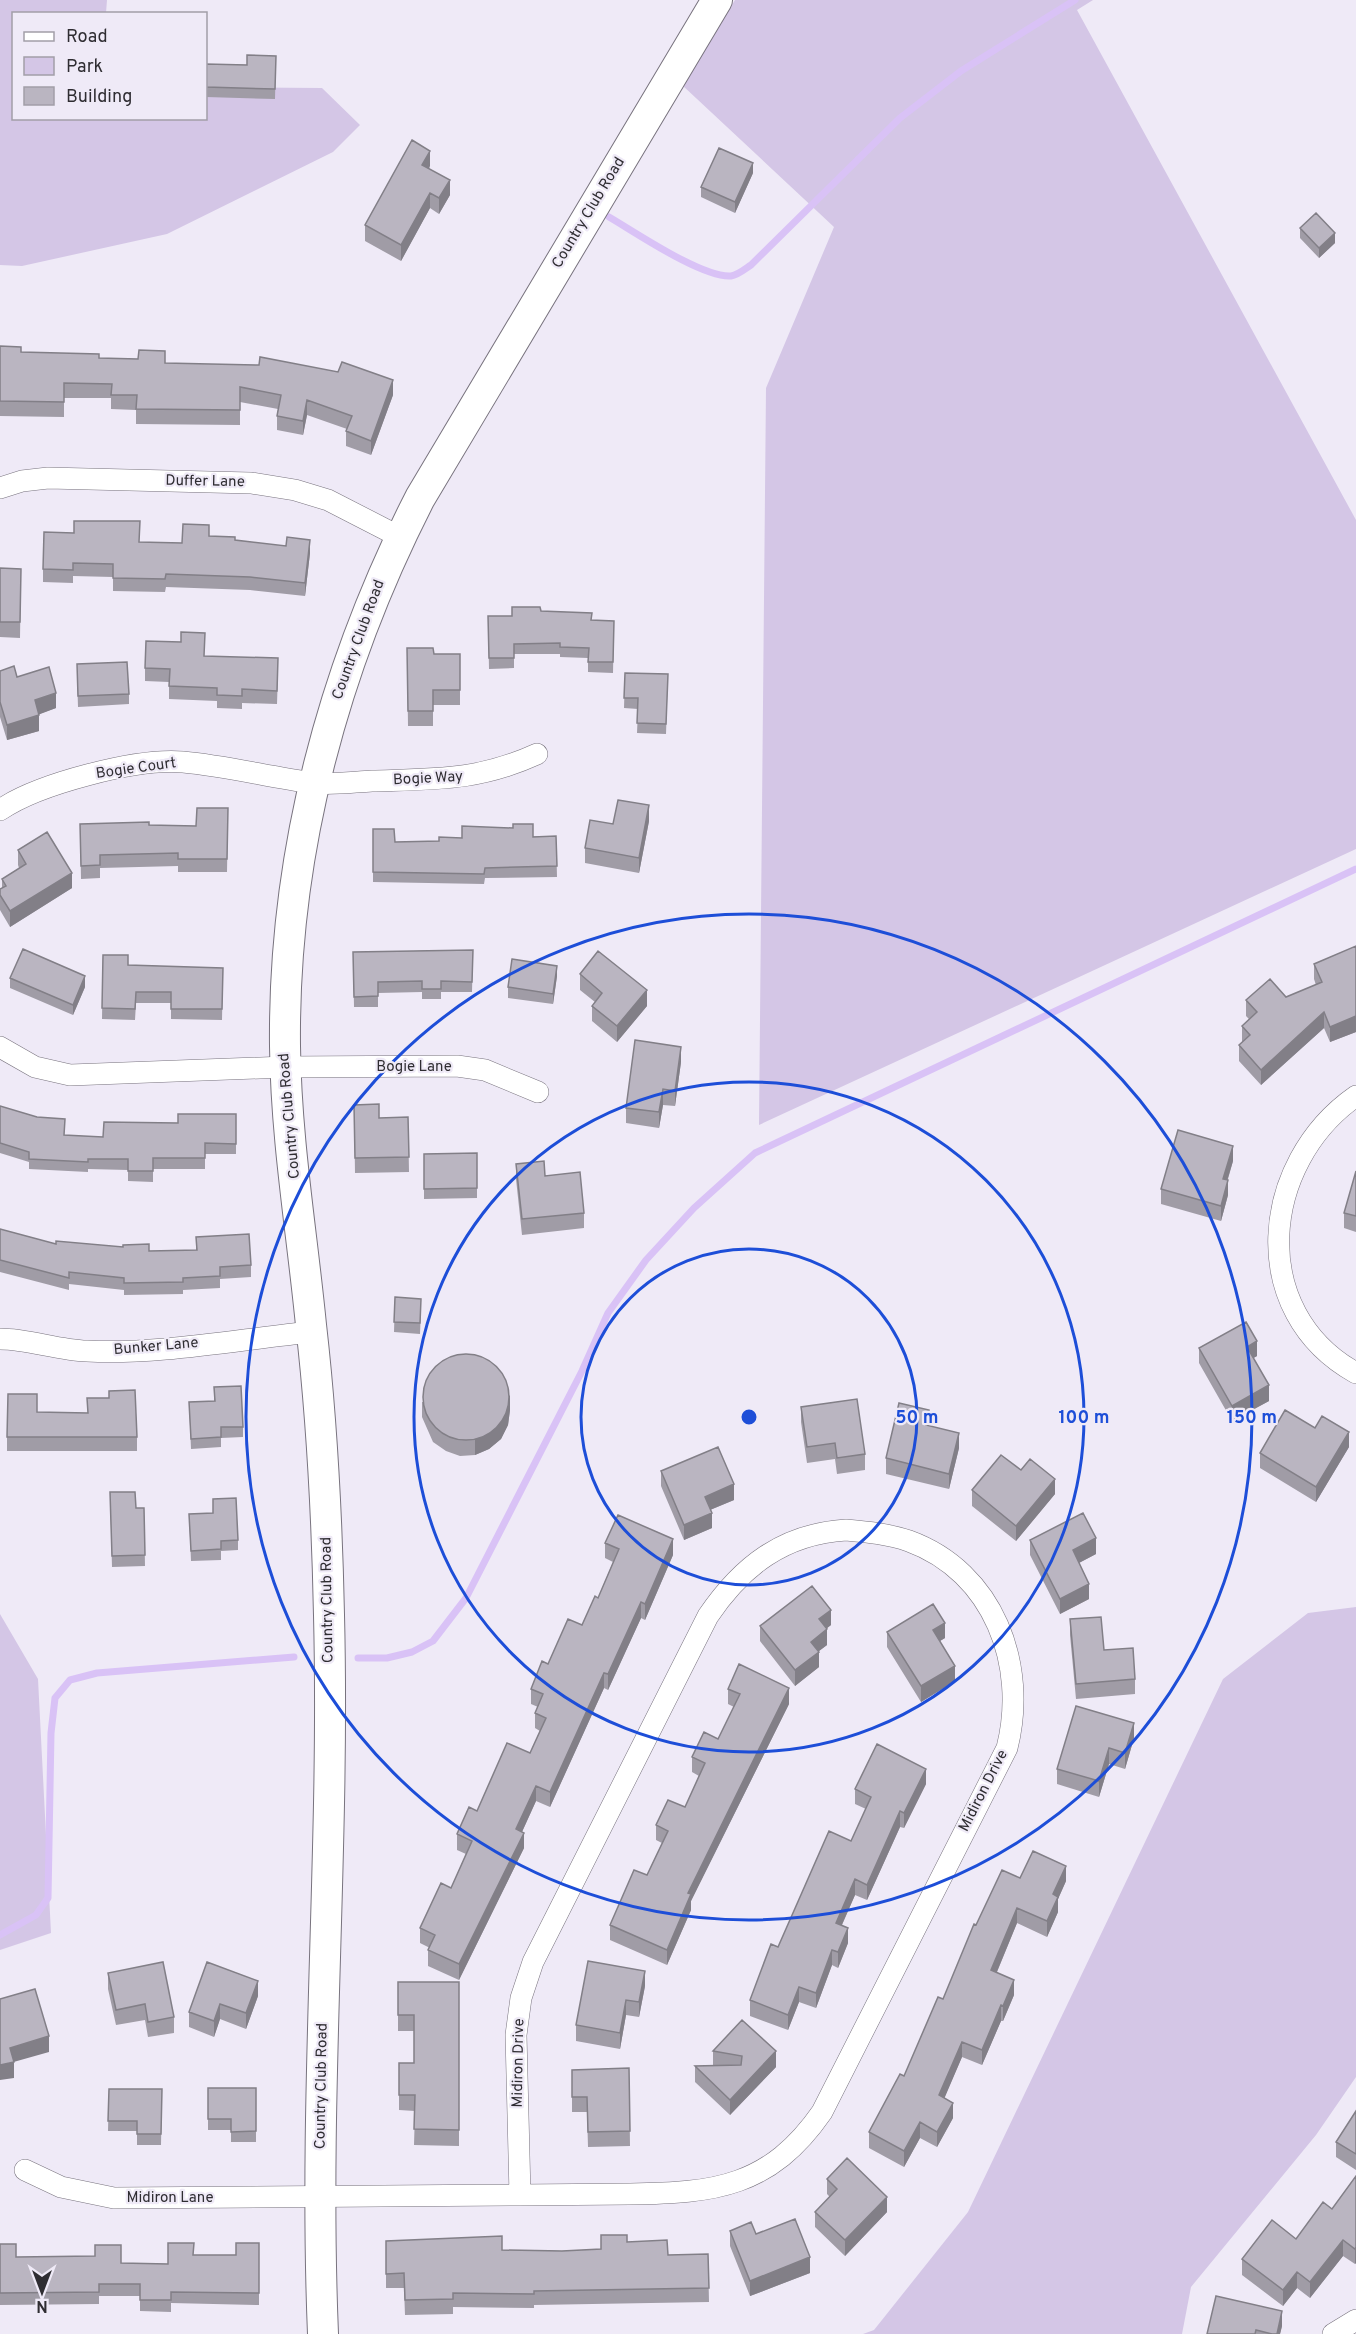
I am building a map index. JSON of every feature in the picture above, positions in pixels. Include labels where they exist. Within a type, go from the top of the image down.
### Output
[{"type":"street","name":"Country Club Road","points":[[323,2334],[320,2198],[330,1649],[324,1476],[285,1067],[286,970],[293,898],[314,783],[350,656],[400,537],[432,478],[717,0]]},
{"type":"street","name":"Duffer Lane","points":[[0,488],[22,481],[48,478],[250,483],[295,490],[328,500],[400,537]]},
{"type":"street","name":"Bogie Way","points":[[314,783],[456,779],[484,774],[537,754]]},
{"type":"street","name":"Bogie Court","points":[[0,810],[12,802],[60,782],[111,770],[179,762],[242,768],[314,783]]},
{"type":"street","points":[[0,1047],[35,1067],[70,1075],[285,1067]]},
{"type":"street","name":"Bogie Lane","points":[[285,1067],[457,1066],[485,1070],[538,1092]]},
{"type":"street","points":[[1356,1096],[1326,1120],[1301,1152],[1285,1189],[1279,1228],[1283,1278],[1300,1320],[1317,1342],[1356,1373]]},
{"type":"street","name":"Bunker Lane","points":[[0,1339],[18,1339],[85,1351],[127,1351],[312,1332]]},
{"type":"street","name":"Midiron Drive","points":[[320,2198],[684,2193],[729,2184],[755,2174],[785,2154],[822,2112],[1007,1748],[1015,1698],[1012,1665],[1002,1632],[977,1588],[940,1556],[910,1542],[879,1533],[830,1531],[800,1539],[759,1560],[735,1579],[708,1616],[533,1962],[524,1989],[516,2035],[520,2195]]},
{"type":"street","name":"Midiron Lane","points":[[25,2170],[61,2187],[114,2198],[320,2198]]},
{"type":"street","points":[[1333,2334],[1356,2320]]},
{"type":"green space","points":[[0,0],[107,0],[106,12],[12,12],[12,120],[207,120],[207,87],[322,88],[360,125],[333,152],[167,234],[22,266],[0,265]]},
{"type":"green space","points":[[735,0],[1093,0],[1077,10],[1356,520],[1356,849],[759,1125],[766,388],[834,227],[682,85]]},
{"type":"green space","points":[[1356,1607],[1356,2077],[1316,2135],[1191,2287],[1182,2334],[863,2334],[874,2330],[968,2212],[1223,1679],[1308,1613]]},
{"type":"green space","points":[[0,1614],[38,1679],[51,1933],[0,1950]]},
{"type":"building","points":[[247,55],[276,56],[275,89],[207,87],[207,64],[247,65]]},
{"type":"building","points":[[412,140],[430,151],[422,165],[450,180],[439,198],[430,193],[401,245],[365,225]]},
{"type":"building","points":[[719,148],[753,163],[735,202],[701,187]]},
{"type":"building","points":[[1316,213],[1335,233],[1319,248],[1300,228]]},
{"type":"building","points":[[0,346],[21,347],[21,352],[99,354],[99,358],[138,359],[139,350],[165,351],[165,363],[259,365],[260,357],[338,372],[342,362],[393,380],[371,441],[346,431],[352,416],[307,400],[303,421],[277,416],[281,395],[240,387],[240,410],[136,409],[137,395],[111,395],[112,384],[64,383],[64,402],[0,401]]},
{"type":"building","points":[[74,521],[140,521],[139,542],[182,543],[183,524],[209,525],[209,536],[235,537],[235,540],[286,546],[287,537],[310,540],[305,583],[250,577],[166,574],[165,579],[113,578],[113,564],[73,563],[73,570],[43,569],[44,532],[74,533]]},
{"type":"building","points":[[0,568],[21,569],[20,622],[0,622]]},
{"type":"building","points":[[512,607],[540,607],[541,611],[592,613],[591,620],[614,621],[613,662],[588,662],[589,648],[560,647],[560,643],[514,644],[514,658],[489,658],[488,616],[512,616]]},
{"type":"building","points":[[181,632],[205,633],[204,656],[278,658],[277,691],[242,689],[242,696],[217,695],[217,688],[169,686],[170,669],[145,668],[146,641],[181,642]]},
{"type":"building","points":[[407,648],[433,648],[434,654],[460,654],[460,690],[433,690],[433,711],[408,711]]},
{"type":"building","points":[[127,662],[129,694],[78,696],[77,664]]},
{"type":"building","points":[[14,666],[17,677],[49,667],[56,693],[35,700],[39,715],[7,725],[0,702],[0,671]]},
{"type":"building","points":[[625,673],[668,674],[666,724],[637,723],[638,698],[624,698]]},
{"type":"building","points":[[618,800],[649,805],[639,858],[585,848],[590,820],[613,824]]},
{"type":"building","points":[[197,808],[228,808],[227,859],[178,859],[178,853],[100,855],[100,865],[81,866],[80,824],[149,822],[149,825],[196,826]]},
{"type":"building","points":[[513,824],[533,824],[533,837],[556,836],[557,866],[485,868],[484,874],[373,872],[373,829],[394,829],[395,842],[439,841],[439,837],[462,838],[462,826],[513,828]]},
{"type":"building","points":[[47,832],[72,873],[10,911],[0,895],[0,889],[6,886],[2,879],[26,864],[18,850]]},
{"type":"building","points":[[1356,946],[1356,1016],[1330,1027],[1324,1012],[1261,1070],[1239,1045],[1250,1035],[1242,1026],[1257,1012],[1246,1000],[1270,979],[1286,997],[1322,982],[1314,964]]},
{"type":"building","points":[[23,949],[85,976],[73,1005],[10,978]]},
{"type":"building","points":[[473,950],[472,982],[441,981],[441,989],[422,989],[422,981],[378,982],[378,996],[354,997],[353,952]]},
{"type":"building","points":[[598,951],[647,990],[617,1026],[592,1006],[602,993],[580,974]]},
{"type":"building","points":[[103,955],[128,955],[128,965],[223,968],[222,1009],[171,1009],[171,992],[136,992],[135,1009],[102,1008]]},
{"type":"building","points":[[512,959],[557,966],[553,994],[508,987]]},
{"type":"building","points":[[635,1040],[681,1047],[675,1091],[663,1089],[659,1112],[626,1108]]},
{"type":"building","points":[[379,1104],[379,1118],[408,1117],[409,1157],[355,1158],[354,1105]]},
{"type":"building","points":[[0,1106],[37,1117],[65,1119],[64,1135],[103,1137],[104,1122],[178,1123],[178,1114],[236,1114],[236,1144],[205,1143],[205,1158],[153,1158],[153,1171],[128,1171],[128,1159],[88,1159],[88,1162],[29,1159],[29,1152],[0,1143]]},
{"type":"building","points":[[1178,1130],[1233,1146],[1223,1179],[1228,1180],[1221,1206],[1161,1189]]},
{"type":"building","points":[[477,1153],[477,1188],[424,1189],[424,1154]]},
{"type":"building","points":[[544,1161],[545,1176],[580,1172],[584,1213],[522,1219],[516,1164]]},
{"type":"building","points":[[1356,1171],[1356,1216],[1344,1213]]},
{"type":"building","points":[[0,1229],[56,1244],[56,1241],[123,1247],[123,1245],[149,1244],[149,1251],[197,1250],[196,1237],[249,1234],[251,1265],[220,1267],[220,1276],[183,1278],[183,1282],[124,1283],[124,1278],[69,1272],[69,1278],[0,1260]]},
{"type":"building","points":[[395,1297],[421,1299],[420,1323],[394,1322]]},
{"type":"building","points":[[1246,1322],[1257,1341],[1247,1347],[1269,1385],[1232,1406],[1199,1348]]},
{"type":"building","points":[[466,1354],[483,1357],[497,1366],[506,1380],[509,1397],[506,1414],[497,1428],[483,1437],[466,1440],[449,1437],[435,1428],[426,1414],[423,1397],[426,1380],[435,1366],[449,1357]]},
{"type":"building","points":[[241,1386],[243,1427],[221,1427],[221,1437],[191,1439],[189,1402],[215,1401],[214,1387]]},
{"type":"building","points":[[135,1390],[137,1437],[7,1437],[8,1394],[37,1394],[37,1412],[88,1413],[87,1398],[109,1398],[109,1391]]},
{"type":"building","points":[[857,1399],[865,1454],[837,1458],[835,1443],[807,1447],[801,1407]]},
{"type":"building","points":[[899,1403],[929,1410],[926,1425],[959,1433],[949,1474],[886,1458]]},
{"type":"building","points":[[1285,1410],[1315,1428],[1322,1416],[1349,1432],[1316,1487],[1260,1453]]},
{"type":"building","points":[[718,1447],[734,1484],[705,1497],[712,1513],[684,1525],[661,1471]]},
{"type":"building","points":[[1001,1455],[1021,1470],[1030,1459],[1055,1479],[1016,1526],[972,1490]]},
{"type":"building","points":[[110,1492],[135,1492],[136,1508],[144,1508],[145,1555],[112,1556]]},
{"type":"building","points":[[236,1498],[238,1540],[221,1541],[221,1549],[191,1551],[189,1514],[213,1513],[213,1499]]},
{"type":"building","points":[[1083,1513],[1096,1538],[1073,1550],[1089,1584],[1060,1599],[1030,1540]]},
{"type":"building","points":[[618,1515],[673,1539],[645,1604],[641,1602],[608,1674],[604,1673],[550,1792],[536,1786],[516,1829],[524,1833],[459,1964],[428,1950],[435,1935],[420,1928],[441,1883],[451,1888],[472,1841],[457,1834],[469,1807],[477,1811],[507,1743],[530,1753],[546,1718],[535,1713],[543,1694],[531,1689],[542,1661],[548,1664],[568,1619],[582,1625],[595,1596],[598,1598],[619,1549],[605,1543]]},
{"type":"building","points":[[812,1586],[831,1610],[819,1619],[827,1629],[811,1642],[819,1652],[795,1670],[760,1626]]},
{"type":"building","points":[[933,1604],[945,1623],[933,1630],[955,1666],[921,1686],[887,1632]]},
{"type":"building","points":[[1101,1617],[1104,1650],[1133,1648],[1135,1679],[1076,1684],[1070,1619]]},
{"type":"building","points":[[739,1664],[789,1688],[688,1893],[691,1894],[667,1950],[610,1925],[634,1870],[647,1875],[668,1831],[656,1825],[668,1800],[685,1807],[705,1763],[692,1757],[704,1732],[718,1739],[740,1694],[728,1689]]},
{"type":"building","points":[[1076,1706],[1134,1723],[1125,1753],[1109,1748],[1099,1781],[1057,1769]]},
{"type":"building","points":[[877,1744],[926,1769],[904,1813],[900,1811],[867,1885],[855,1879],[836,1923],[848,1928],[838,1952],[832,1950],[816,1993],[799,1987],[788,2015],[750,2000],[771,1944],[778,1947],[829,1831],[851,1841],[871,1797],[855,1789]]},
{"type":"building","points":[[1033,1851],[1066,1866],[1053,1894],[1058,1897],[1047,1921],[1017,1908],[991,1970],[1014,1980],[1003,2006],[1001,2005],[982,2050],[962,2042],[939,2095],[953,2103],[937,2132],[920,2122],[904,2151],[869,2132],[900,2074],[904,2076],[938,1997],[943,1999],[974,1924],[976,1925],[1002,1870],[1020,1878]]},
{"type":"building","points":[[588,1961],[645,1971],[639,2002],[626,2000],[620,2033],[576,2025]]},
{"type":"building","points":[[163,1962],[174,2017],[148,2022],[145,2004],[116,2010],[108,1973]]},
{"type":"building","points":[[207,1962],[258,1981],[246,2013],[220,2004],[214,2021],[189,2012]]},
{"type":"building","points":[[398,1982],[459,1982],[459,2130],[414,2129],[415,2095],[399,2095],[399,2063],[414,2063],[414,2015],[398,2015]]},
{"type":"building","points":[[35,1989],[49,2036],[10,2048],[14,2062],[0,2065],[0,1999]]},
{"type":"building","points":[[742,2020],[776,2051],[730,2100],[695,2066],[741,2065],[742,2056],[713,2051]]},
{"type":"building","points":[[629,2068],[630,2131],[588,2132],[587,2097],[572,2097],[572,2070]]},
{"type":"building","points":[[208,2088],[256,2088],[256,2131],[231,2132],[231,2119],[208,2119]]},
{"type":"building","points":[[109,2089],[162,2089],[161,2134],[137,2134],[137,2121],[108,2121]]},
{"type":"building","points":[[1356,2111],[1356,2154],[1336,2142]]},
{"type":"building","points":[[847,2158],[887,2197],[845,2240],[815,2212],[837,2189],[827,2179]]},
{"type":"building","points":[[1356,2176],[1356,2247],[1355,2249],[1343,2240],[1310,2282],[1297,2272],[1283,2290],[1242,2259],[1272,2220],[1296,2239],[1323,2202],[1332,2209]]},
{"type":"building","points":[[795,2219],[810,2257],[750,2281],[730,2231],[751,2222],[756,2234]]},
{"type":"building","points":[[601,2235],[627,2235],[627,2242],[667,2240],[668,2255],[708,2254],[709,2288],[534,2291],[534,2294],[453,2293],[453,2299],[405,2300],[404,2273],[386,2274],[386,2241],[502,2236],[502,2250],[562,2251],[601,2249]]},
{"type":"building","points":[[168,2243],[194,2243],[193,2255],[236,2255],[236,2243],[259,2243],[259,2293],[171,2292],[171,2300],[140,2300],[140,2284],[99,2284],[99,2292],[0,2293],[0,2244],[16,2244],[16,2257],[95,2256],[95,2245],[121,2245],[121,2263],[168,2264]]},
{"type":"building","points":[[1216,2296],[1282,2311],[1277,2334],[1256,2330],[1255,2334],[1207,2334]]},
{"type":"waterway","points":[[609,217],[651,243],[703,270],[718,275],[736,274],[751,265],[900,118],[961,71],[1075,0]]},
{"type":"waterway","points":[[358,1658],[387,1658],[412,1652],[433,1641],[466,1598],[582,1371],[608,1313],[646,1260],[694,1208],[755,1153],[1356,869]]},
{"type":"waterway","points":[[0,1935],[36,1915],[48,1898],[51,1733],[55,1698],[70,1680],[97,1673],[294,1657]]}]
